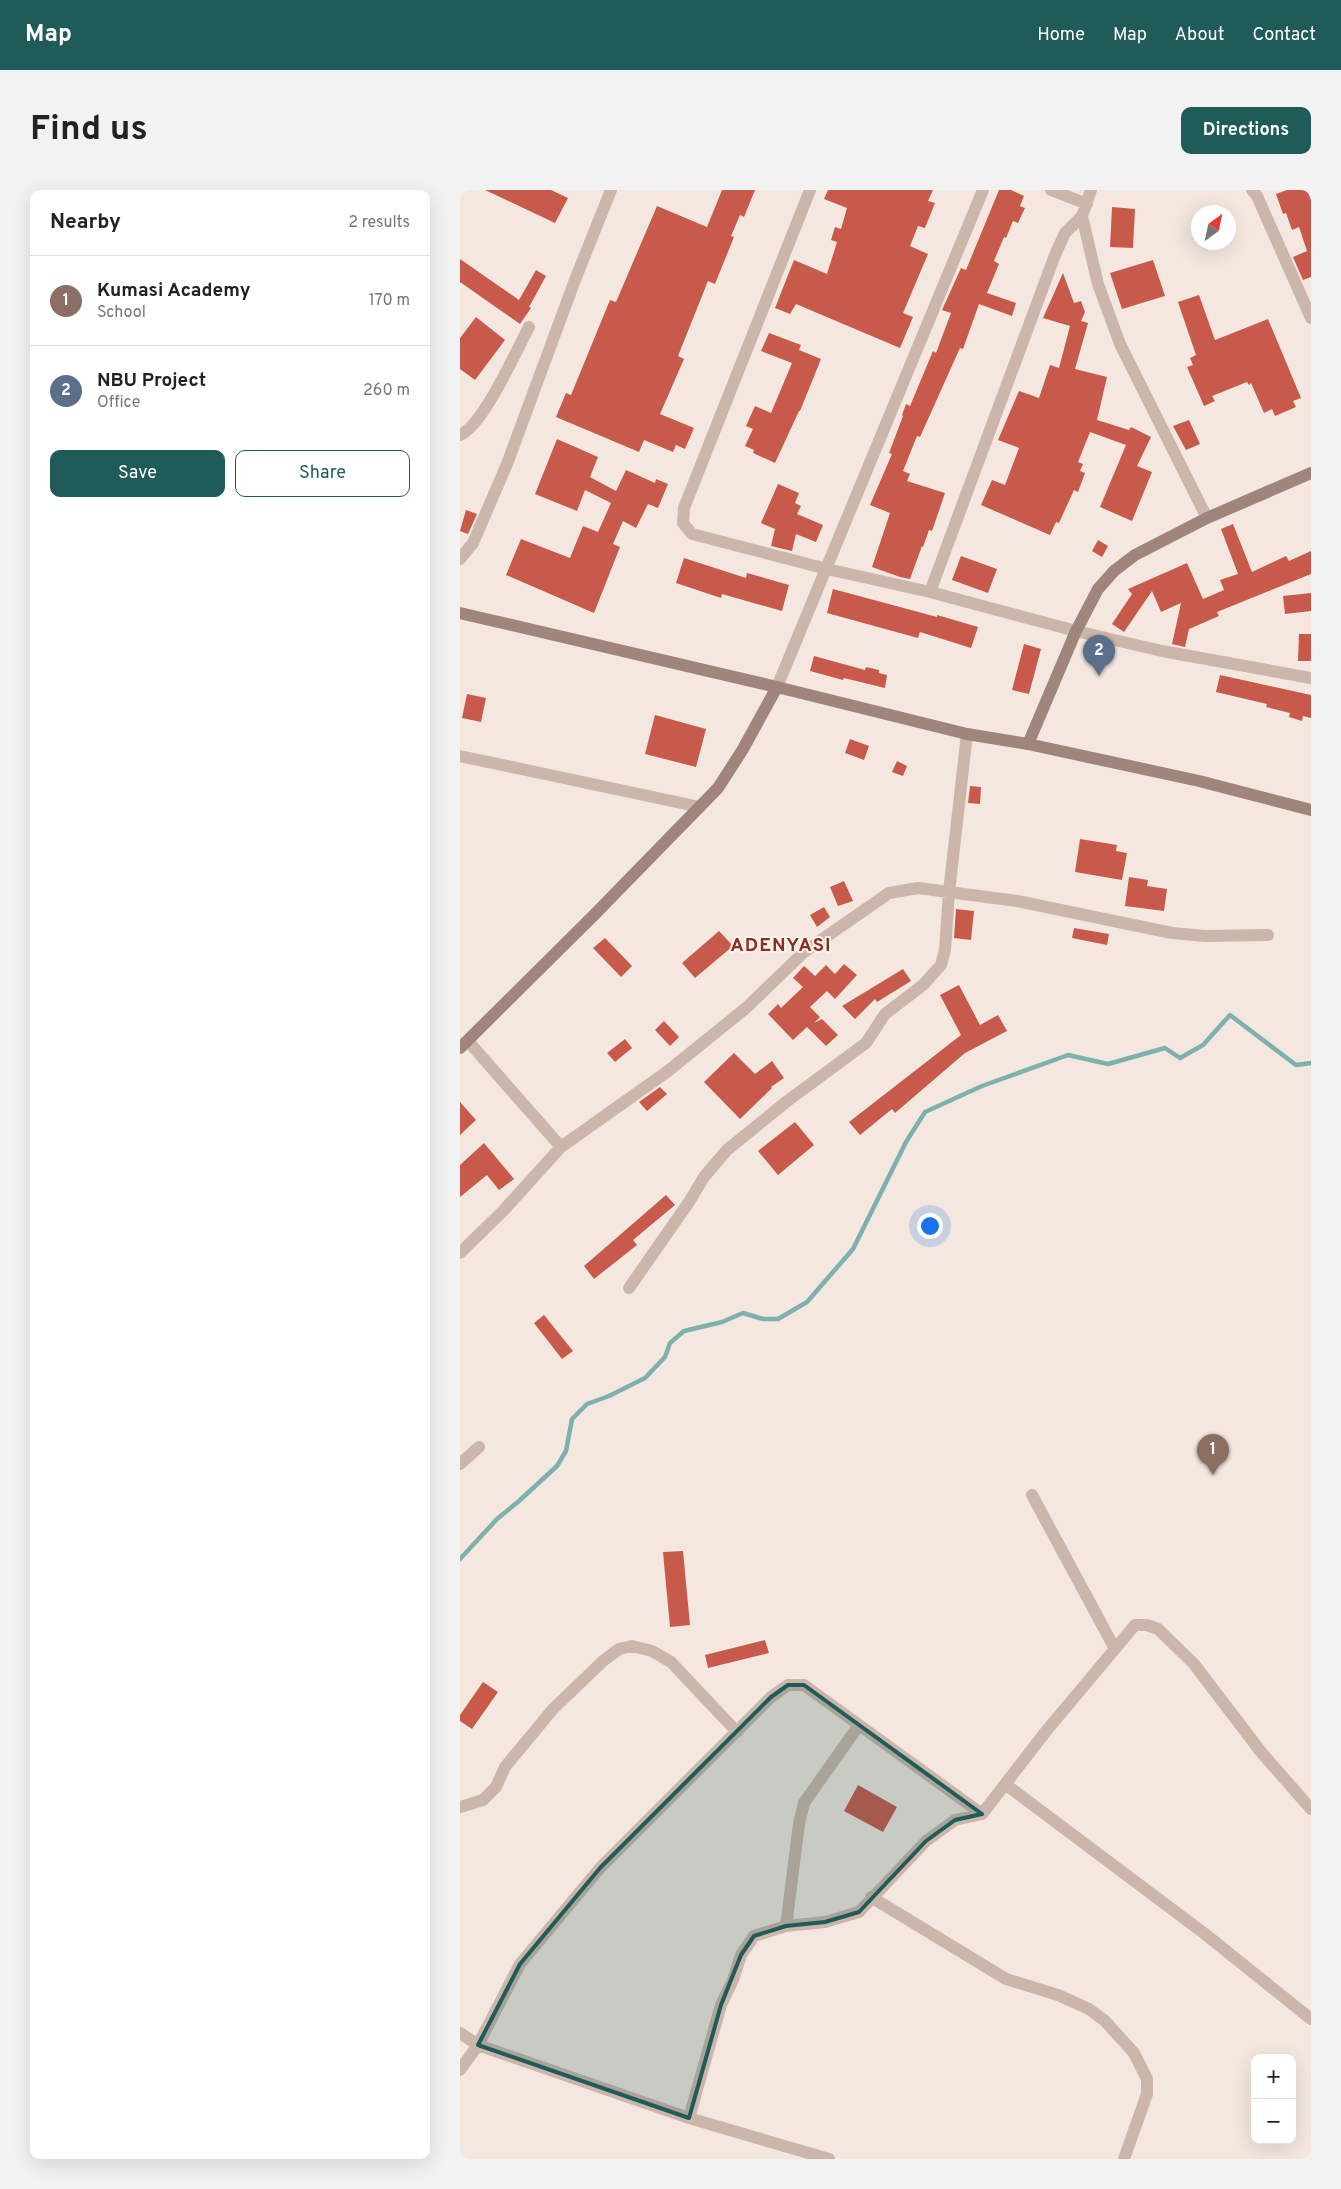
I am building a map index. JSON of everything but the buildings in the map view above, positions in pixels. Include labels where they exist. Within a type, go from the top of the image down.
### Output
[{"type":"street","points":[[460,559],[473,544],[504,472],[559,322],[611,190]]},
{"type":"street","points":[[810,190],[684,508],[683,523],[692,534],[827,569],[930,592],[1076,631],[1162,651],[1311,678]]},
{"type":"street","points":[[561,1147],[464,1044],[700,808],[718,788],[743,749],[777,687],[984,190]]},
{"type":"street","points":[[1051,190],[1084,210],[1098,284],[1120,344],[1207,518]]},
{"type":"street","points":[[930,592],[1055,255],[1065,233],[1084,210],[1091,190]]},
{"type":"street","points":[[1252,190],[1258,196],[1311,318]]},
{"type":"street","points":[[460,435],[465,433],[481,416],[529,326]]},
{"type":"street","points":[[1028,744],[1076,631],[1098,590],[1114,571],[1135,555],[1207,518],[1311,473]]},
{"type":"street","points":[[460,613],[777,687],[966,734],[1028,744],[1199,781],[1311,810]]},
{"type":"street","points":[[629,1288],[689,1202],[704,1177],[727,1150],[786,1102],[866,1043],[885,1014],[922,985],[941,966],[945,950],[949,892],[966,734]]},
{"type":"street","points":[[460,756],[700,808]]},
{"type":"street","points":[[460,1252],[503,1210],[561,1147],[668,1071],[746,1008],[804,952],[889,893],[918,888],[1018,901],[1172,933],[1205,936],[1268,935]]},
{"type":"street","points":[[460,1464],[479,1447]]},
{"type":"street","points":[[1032,1495],[1115,1649]]},
{"type":"street","points":[[689,2118],[721,2005],[733,1980],[741,1955],[754,1936],[786,1926],[825,1922],[859,1912],[871,1897],[926,1841],[955,1820],[982,1814],[1047,1730],[1135,1625],[1147,1625],[1158,1629],[1194,1664],[1262,1752],[1311,1809]]},
{"type":"street","points":[[460,1807],[483,1800],[496,1786],[505,1767],[553,1710],[619,1648],[632,1646],[652,1651],[671,1662],[737,1732]]},
{"type":"street","points":[[460,2070],[478,2045],[520,1964],[600,1868],[771,1696],[788,1685],[804,1685],[982,1814]]},
{"type":"street","points":[[786,1926],[799,1824],[804,1803],[859,1725]]},
{"type":"street","points":[[1006,1784],[1205,1934],[1311,2019]]},
{"type":"street","points":[[871,1897],[1006,1980],[1058,1994],[1089,2009],[1105,2020],[1134,2053],[1147,2079],[1147,2094],[1124,2159]]},
{"type":"street","points":[[460,2033],[478,2045],[689,2118],[829,2159]]},
{"type":"highlighted area","points":[[788,1685],[804,1685],[982,1814],[955,1820],[926,1841],[859,1912],[825,1922],[786,1926],[754,1936],[741,1955],[721,2005],[689,2118],[478,2045],[520,1964],[600,1868],[771,1697]]},
{"type":"waterway","points":[[460,1559],[497,1519],[557,1466],[566,1451],[572,1419],[587,1404],[609,1396],[645,1378],[665,1357],[670,1343],[684,1331],[722,1322],[743,1313],[763,1319],[778,1319],[807,1302],[853,1249],[906,1142],[925,1112],[982,1086],[1068,1055],[1108,1064],[1165,1048],[1180,1058],[1203,1045],[1230,1015],[1296,1065],[1311,1063]]},
{"type":"place","name":"NBU Project","points":[[1099,676]]},
{"type":"place","name":"Kumasi Academy","points":[[1213,1475]]},
{"type":"district","name":"ADENYASI","points":[[781,946]]}]
